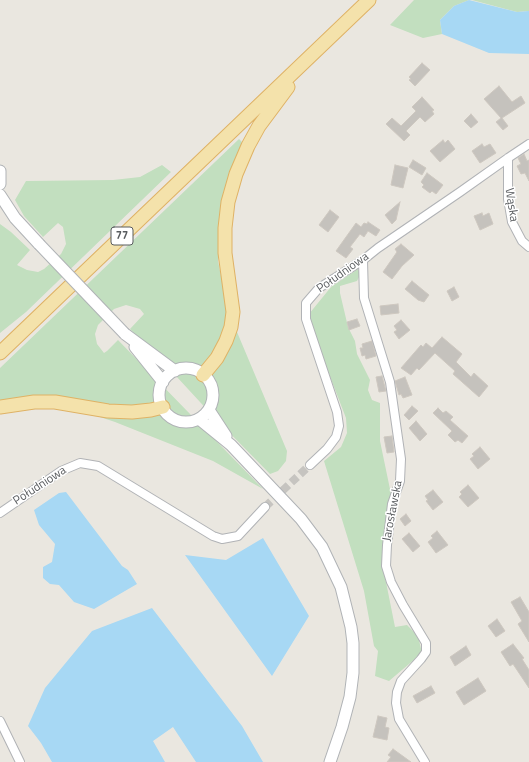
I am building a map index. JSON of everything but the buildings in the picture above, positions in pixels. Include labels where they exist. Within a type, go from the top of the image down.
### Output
[{"type":"main road","name":"77","points":[[0,353],[370,0]]},
{"type":"main road","points":[[203,375],[217,358],[226,341],[231,327],[233,312],[225,253],[225,228],[228,202],[236,174],[248,146],[259,126],[317,50]]},
{"type":"main road","points":[[0,171],[0,184]]},
{"type":"main road","points":[[0,195],[16,218],[125,334],[163,382]]},
{"type":"main road","points":[[0,209],[16,218]]},
{"type":"main road","points":[[125,334],[175,371]]},
{"type":"main road","points":[[0,346],[16,338]]},
{"type":"main road","points":[[186,369],[192,369],[203,375],[212,387],[212,403],[209,410],[199,419],[189,422],[178,421],[169,416],[163,408],[161,402],[160,392],[163,382],[175,371],[186,369]]},
{"type":"main road","points":[[0,407],[34,402],[55,402],[108,411],[132,412],[163,408]]},
{"type":"main road","points":[[209,410],[231,445]]},
{"type":"main road","points":[[199,419],[231,445],[301,519],[315,538],[332,566],[345,600],[353,643],[353,673],[350,697],[330,762]]},
{"type":"street","name":"Południowa","points":[[310,465],[327,449],[336,437],[339,426],[336,412],[306,319],[306,303],[319,288],[363,260],[378,248],[529,144]]},
{"type":"street","name":"Wąska","points":[[508,158],[508,199],[512,222],[522,241],[529,247]]},
{"type":"street","name":"Jarosławska","points":[[363,260],[364,298],[390,382],[401,459],[400,481],[392,504],[386,566],[391,582],[426,643],[426,652],[402,681],[397,692],[396,703],[399,719],[426,762]]},
{"type":"street","name":"Południowa","points":[[0,513],[61,471],[80,463],[98,466],[212,536],[222,539],[238,536],[264,507]]},
{"type":"street","points":[[0,721],[20,762]]},
{"type":"green space","points":[[414,0],[469,0],[454,6],[440,20],[442,34],[423,38],[390,25]]},
{"type":"green space","points":[[472,0],[529,0],[529,11],[517,12]]},
{"type":"green space","points":[[239,139],[242,142],[224,190],[219,224],[218,261],[222,281],[237,332],[287,451],[286,461],[278,471],[270,474],[212,415],[130,329],[144,314],[140,309],[126,305],[114,309],[98,325],[95,334],[97,344],[104,353],[118,340],[263,489],[213,461],[115,422],[88,413],[48,407],[0,409],[0,368]]},
{"type":"green space","points":[[162,165],[171,172],[26,312],[0,333],[0,224],[30,250],[17,265],[27,270],[38,272],[44,269],[61,254],[66,244],[63,227],[58,223],[43,237],[24,216],[15,200],[26,181],[113,180],[140,177]]},
{"type":"green space","points":[[358,269],[360,275],[357,281],[340,286],[340,293],[348,327],[355,341],[357,354],[370,380],[368,390],[372,400],[380,403],[380,441],[391,494],[383,550],[383,567],[395,627],[407,625],[418,636],[422,653],[389,681],[375,676],[378,651],[374,646],[364,591],[324,461],[341,447],[347,433],[346,418],[314,335],[309,314],[331,287]]},
{"type":"water","points":[[469,0],[517,12],[529,11],[529,54],[489,53],[442,34],[440,20],[454,6]]},
{"type":"water","points":[[66,492],[122,566],[128,570],[137,584],[94,609],[74,602],[59,585],[50,584],[43,578],[43,567],[52,562],[55,544],[39,525],[34,510],[59,493]]},
{"type":"water","points":[[263,538],[309,616],[272,676],[185,555],[226,560]]},
{"type":"water","points":[[152,608],[242,726],[263,762],[196,762],[173,727],[153,741],[165,762],[52,762],[41,743],[28,726],[45,688],[92,631]]},
{"type":"tunnel","points":[[265,507],[310,465]]}]
